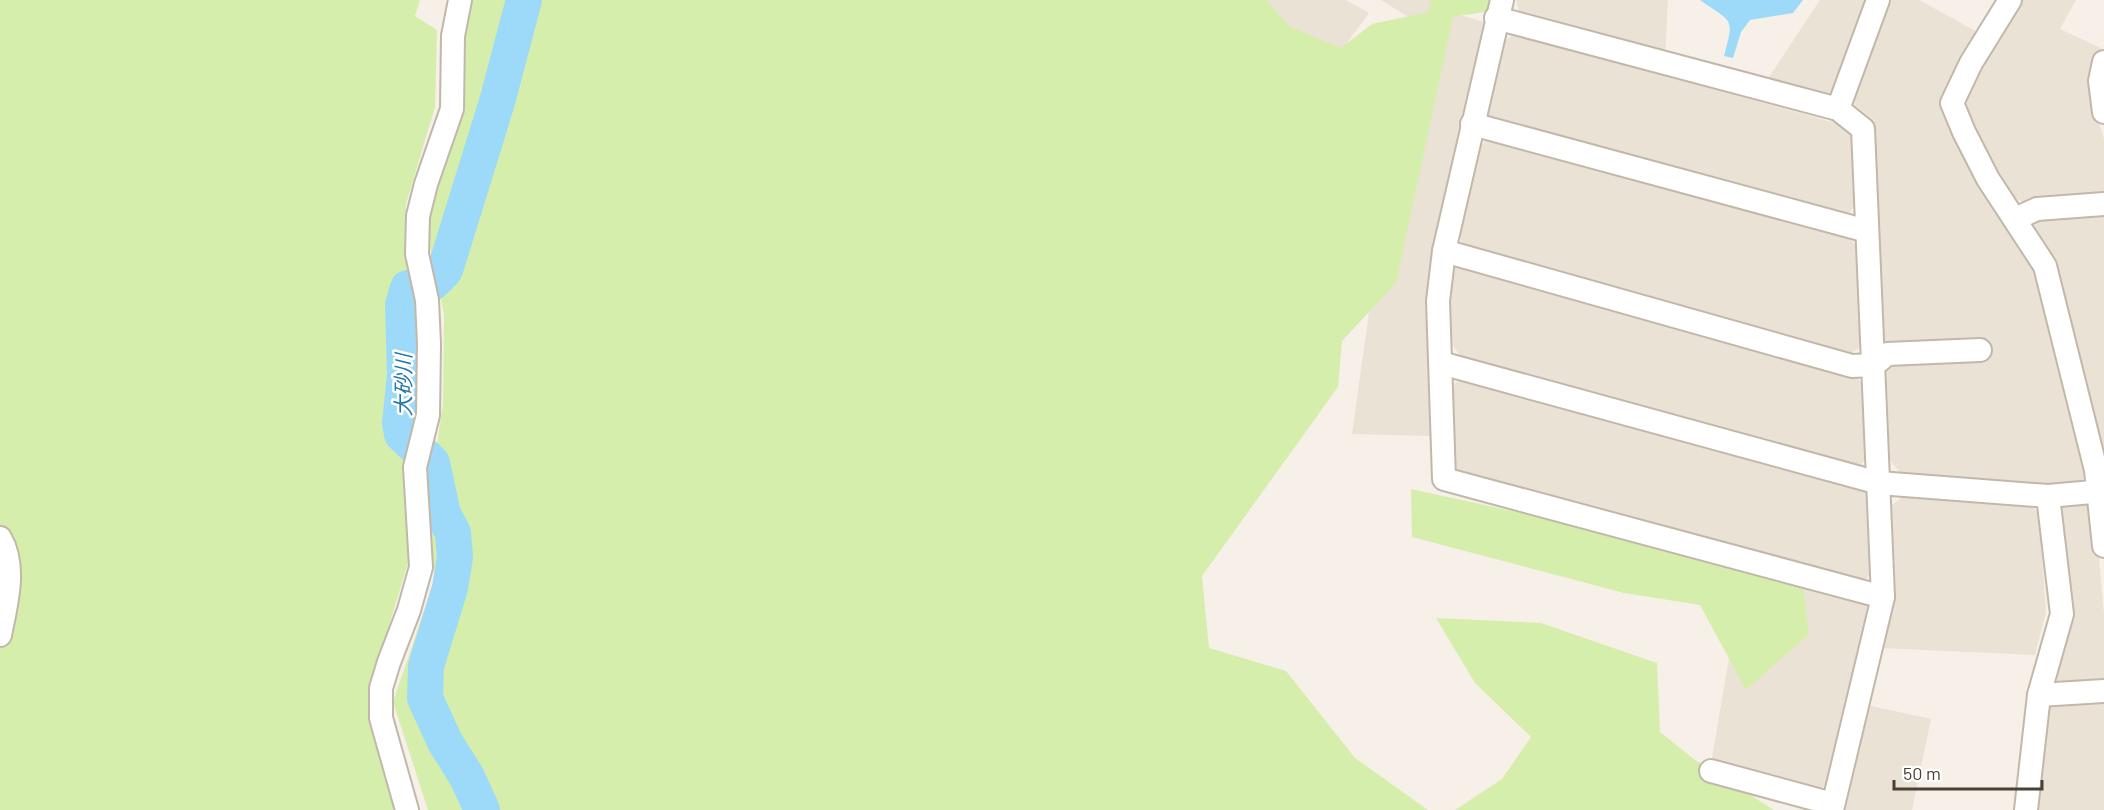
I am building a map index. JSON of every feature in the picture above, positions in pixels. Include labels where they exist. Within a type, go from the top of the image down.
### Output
[{"type":"street","points":[[407,810],[381,718],[381,688],[388,662],[410,610],[421,567],[415,467],[428,415],[429,344],[427,300],[417,254],[418,216],[426,184],[452,108],[453,36],[460,0]]},
{"type":"street","points":[[1838,109],[1878,0]]},
{"type":"street","points":[[2010,0],[1971,63],[1952,103],[1988,179],[2044,266],[2101,491],[2104,546]]},
{"type":"street","points":[[1711,771],[1832,807],[1883,597],[1863,129],[1838,109],[1499,9],[1444,250],[1438,301],[1444,479],[1883,597]]},
{"type":"street","points":[[2104,62],[2100,81],[2104,112]]},
{"type":"street","points":[[1472,124],[1867,231]]},
{"type":"street","points":[[2015,219],[2037,209],[2104,204]]},
{"type":"street","points":[[1444,250],[1852,366],[1874,365],[1887,354],[1980,350]]},
{"type":"street","points":[[1441,363],[1879,483],[2048,496],[2101,491]]},
{"type":"street","points":[[2026,810],[2039,695],[2062,615],[2048,496]]},
{"type":"street","points":[[0,538],[6,548],[9,572],[0,635]]},
{"type":"street","points":[[2039,695],[2104,691]]},
{"type":"shaded area","points":[[1260,0],[1346,0],[1369,13],[1338,55],[1282,25]]},
{"type":"shaded area","points":[[1381,0],[1434,0],[1429,17],[1415,21]]},
{"type":"shaded area","points":[[1516,0],[1668,0],[1665,55],[1520,15]]},
{"type":"shaded area","points":[[1820,0],[1871,0],[1841,87],[1825,95],[1767,80]]},
{"type":"shaded area","points":[[1892,0],[1919,0],[1981,34],[1944,102],[2036,270],[2090,470],[2081,482],[2040,484],[1902,475],[1890,460],[1886,363],[1882,347],[1874,120],[1855,105],[1855,96]]},
{"type":"shaded area","points":[[2020,0],[2076,0],[2060,29],[2101,48],[2095,70],[2098,121],[2104,139],[2104,194],[2024,202],[2008,196],[1962,106],[1962,97]]},
{"type":"shaded area","points":[[1453,13],[1488,23],[1433,268],[1430,436],[1352,434],[1371,298]]},
{"type":"shaded area","points":[[1515,34],[1839,124],[1854,138],[1854,207],[1845,217],[1490,122],[1485,110],[1501,43]]},
{"type":"shaded area","points":[[1488,139],[1845,234],[1861,251],[1862,347],[1850,353],[1463,249],[1459,231],[1479,147]]},
{"type":"shaded area","points":[[2104,209],[2104,468],[2031,234],[2040,214]]},
{"type":"shaded area","points":[[1460,265],[1854,375],[1868,389],[1867,459],[1857,467],[1464,361],[1453,346],[1448,273]]},
{"type":"shaded area","points":[[1461,380],[1862,486],[1871,502],[1874,572],[1863,581],[1455,472],[1451,385]]},
{"type":"shaded area","points":[[1905,495],[2031,507],[2039,512],[2046,612],[2035,655],[1881,648],[1893,599],[1892,505]]},
{"type":"shaded area","points":[[2057,501],[2094,503],[2104,614],[2104,685],[2058,687],[2052,673]]},
{"type":"shaded area","points":[[1788,584],[1862,600],[1871,612],[1828,784],[1815,791],[1711,764],[1731,646]]},
{"type":"shaded area","points":[[2104,699],[2104,810],[2033,810],[2044,709],[2051,702]]},
{"type":"shaded area","points":[[1867,705],[1931,719],[1912,810],[1841,810]]},
{"type":"green space","points":[[0,0],[420,0],[415,16],[437,30],[435,107],[406,204],[407,252],[421,312],[417,399],[404,479],[410,556],[385,639],[373,710],[394,810],[0,810]]},
{"type":"green space","points":[[471,0],[1266,0],[1289,26],[1341,48],[1372,24],[1428,12],[1431,0],[1493,0],[1490,11],[1453,17],[1396,283],[1342,341],[1338,387],[1202,576],[1209,648],[1286,671],[1355,758],[1428,810],[428,810],[393,702],[435,579],[426,517],[443,404],[444,314],[424,220],[462,28]]},
{"type":"green space","points":[[1411,489],[1801,574],[1809,634],[1746,690],[1700,605],[1624,593],[1412,537]]},
{"type":"green space","points":[[1436,618],[1541,623],[1657,663],[1660,732],[1695,760],[1774,810],[1455,810],[1502,779],[1531,737],[1475,683]]},
{"type":"water","points":[[1700,0],[1803,0],[1793,13],[1750,20],[1741,32],[1733,58],[1724,56],[1730,27],[1728,22],[1725,17]]},
{"type":"waterway","name":"大砂川","points":[[482,810],[467,777],[445,742],[425,698],[426,666],[450,588],[455,557],[453,533],[443,514],[432,463],[402,434],[400,423],[405,375],[403,305],[408,288],[432,283],[445,270],[497,102],[524,0]]}]
